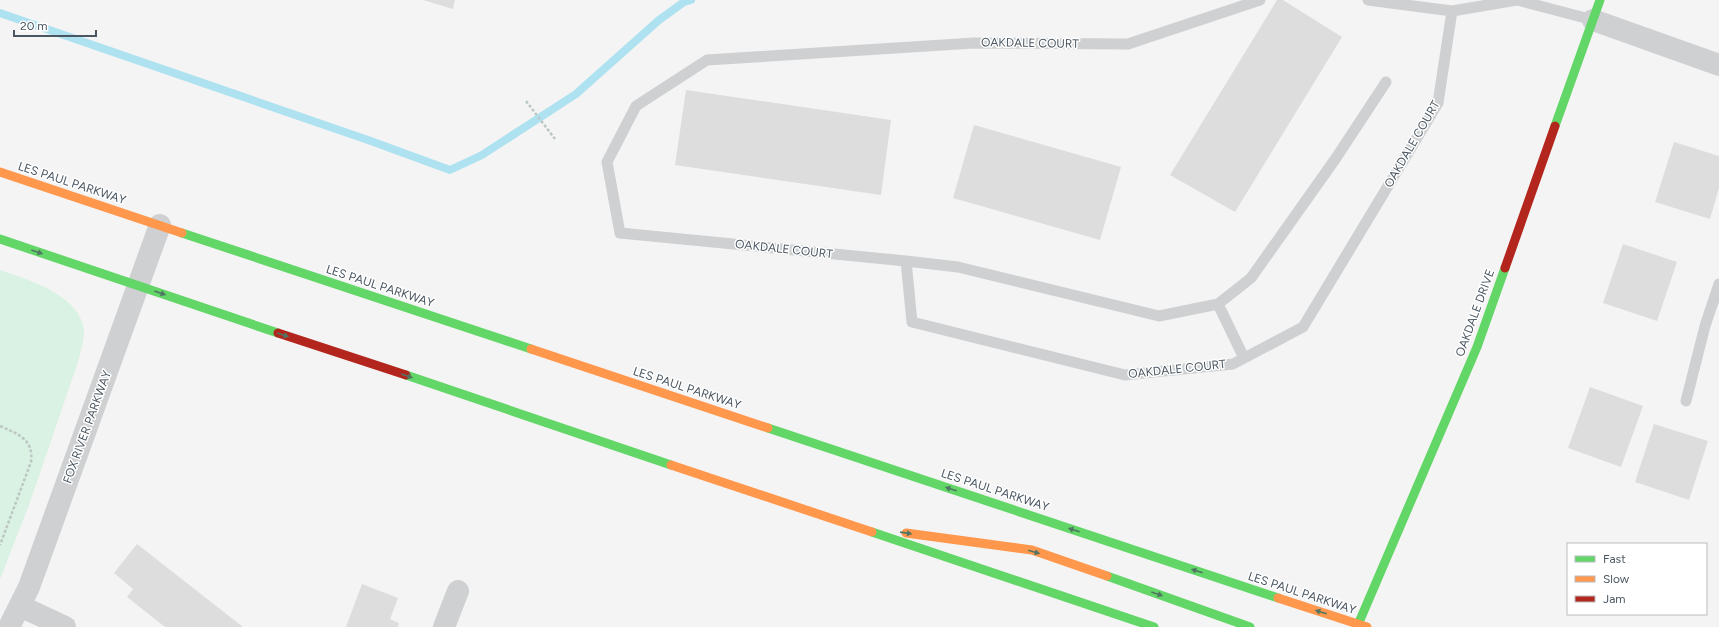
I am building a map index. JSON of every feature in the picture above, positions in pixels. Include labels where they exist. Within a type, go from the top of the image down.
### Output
[{"type":"main road","name":"OAKDALE DRIVE","points":[[1360,626],[1477,347],[1596,10]]},
{"type":"main road","name":"LES PAUL PARKWAY","points":[[0,172],[1360,626]]},
{"type":"main road","points":[[0,239],[1154,627]]},
{"type":"main road","points":[[853,526],[1032,550],[1250,627]]},
{"type":"main road","points":[[1343,627],[1360,626]]},
{"type":"street","points":[[1596,10],[1719,65]]},
{"type":"street","name":"FOX RIVER PARKWAY","points":[[9,627],[32,579],[160,225]]},
{"type":"street","points":[[444,627],[458,590]]},
{"type":"street","points":[[20,606],[65,627]]},
{"type":"lane","name":"OAKDALE COURT","points":[[1260,0],[1128,44],[974,43],[707,60],[636,106],[607,162],[620,233],[906,261],[912,322],[1125,375],[1233,364],[1303,327],[1438,103],[1452,11]]},
{"type":"lane","points":[[1368,0],[1452,11],[1518,0],[1596,10]]},
{"type":"lane","points":[[906,261],[958,267],[1159,316],[1218,304],[1251,278],[1336,158],[1386,82]]},
{"type":"lane","points":[[1686,401],[1705,326],[1719,284]]},
{"type":"lane","points":[[1218,304],[1244,358]]},
{"type":"path","points":[[526,101],[555,139]]},
{"type":"path","points":[[0,426],[21,435],[26,440],[32,456],[0,545]]},
{"type":"green space","points":[[0,270],[36,283],[60,296],[78,314],[83,325],[84,333],[79,359],[29,505],[0,579]]},
{"type":"building","points":[[423,0],[455,0],[453,9]]},
{"type":"building","points":[[1277,0],[1283,0],[1342,37],[1235,212],[1170,175]]},
{"type":"building","points":[[686,90],[891,120],[881,195],[675,165]]},
{"type":"building","points":[[974,125],[1121,167],[1100,240],[953,198]]},
{"type":"building","points":[[1674,142],[1719,156],[1719,188],[1710,219],[1655,202]]},
{"type":"building","points":[[1623,244],[1677,262],[1657,321],[1603,303]]},
{"type":"building","points":[[1590,387],[1643,406],[1621,467],[1568,448]]},
{"type":"building","points":[[1654,424],[1708,441],[1689,500],[1635,482]]},
{"type":"building","points":[[137,544],[243,627],[165,627],[127,597],[133,589],[114,573]]},
{"type":"building","points":[[362,584],[398,598],[390,619],[399,623],[398,627],[346,627]]},
{"type":"waterway","points":[[0,13],[368,140],[450,170],[482,155],[576,94],[659,20],[684,2],[691,0]]},
{"type":"traffic: fast","points":[[1555,126],[1600,0]]},
{"type":"traffic: fast","points":[[182,233],[531,349]]},
{"type":"traffic: fast","points":[[0,239],[278,333]]},
{"type":"traffic: fast","points":[[1357,627],[1477,347],[1505,268]]},
{"type":"traffic: fast","points":[[406,375],[671,465]]},
{"type":"traffic: fast","points":[[768,428],[1278,598]]},
{"type":"traffic: fast","points":[[872,532],[1154,627]]},
{"type":"traffic: fast","points":[[1107,576],[1250,627]]},
{"type":"traffic: slow","points":[[0,172],[182,233]]},
{"type":"traffic: slow","points":[[531,349],[768,428]]},
{"type":"traffic: slow","points":[[671,465],[872,532]]},
{"type":"traffic: slow","points":[[906,533],[1032,550],[1107,576]]},
{"type":"traffic: slow","points":[[1278,598],[1367,627]]},
{"type":"traffic: jam","points":[[1505,268],[1555,126]]},
{"type":"traffic: jam","points":[[278,333],[406,375]]}]
